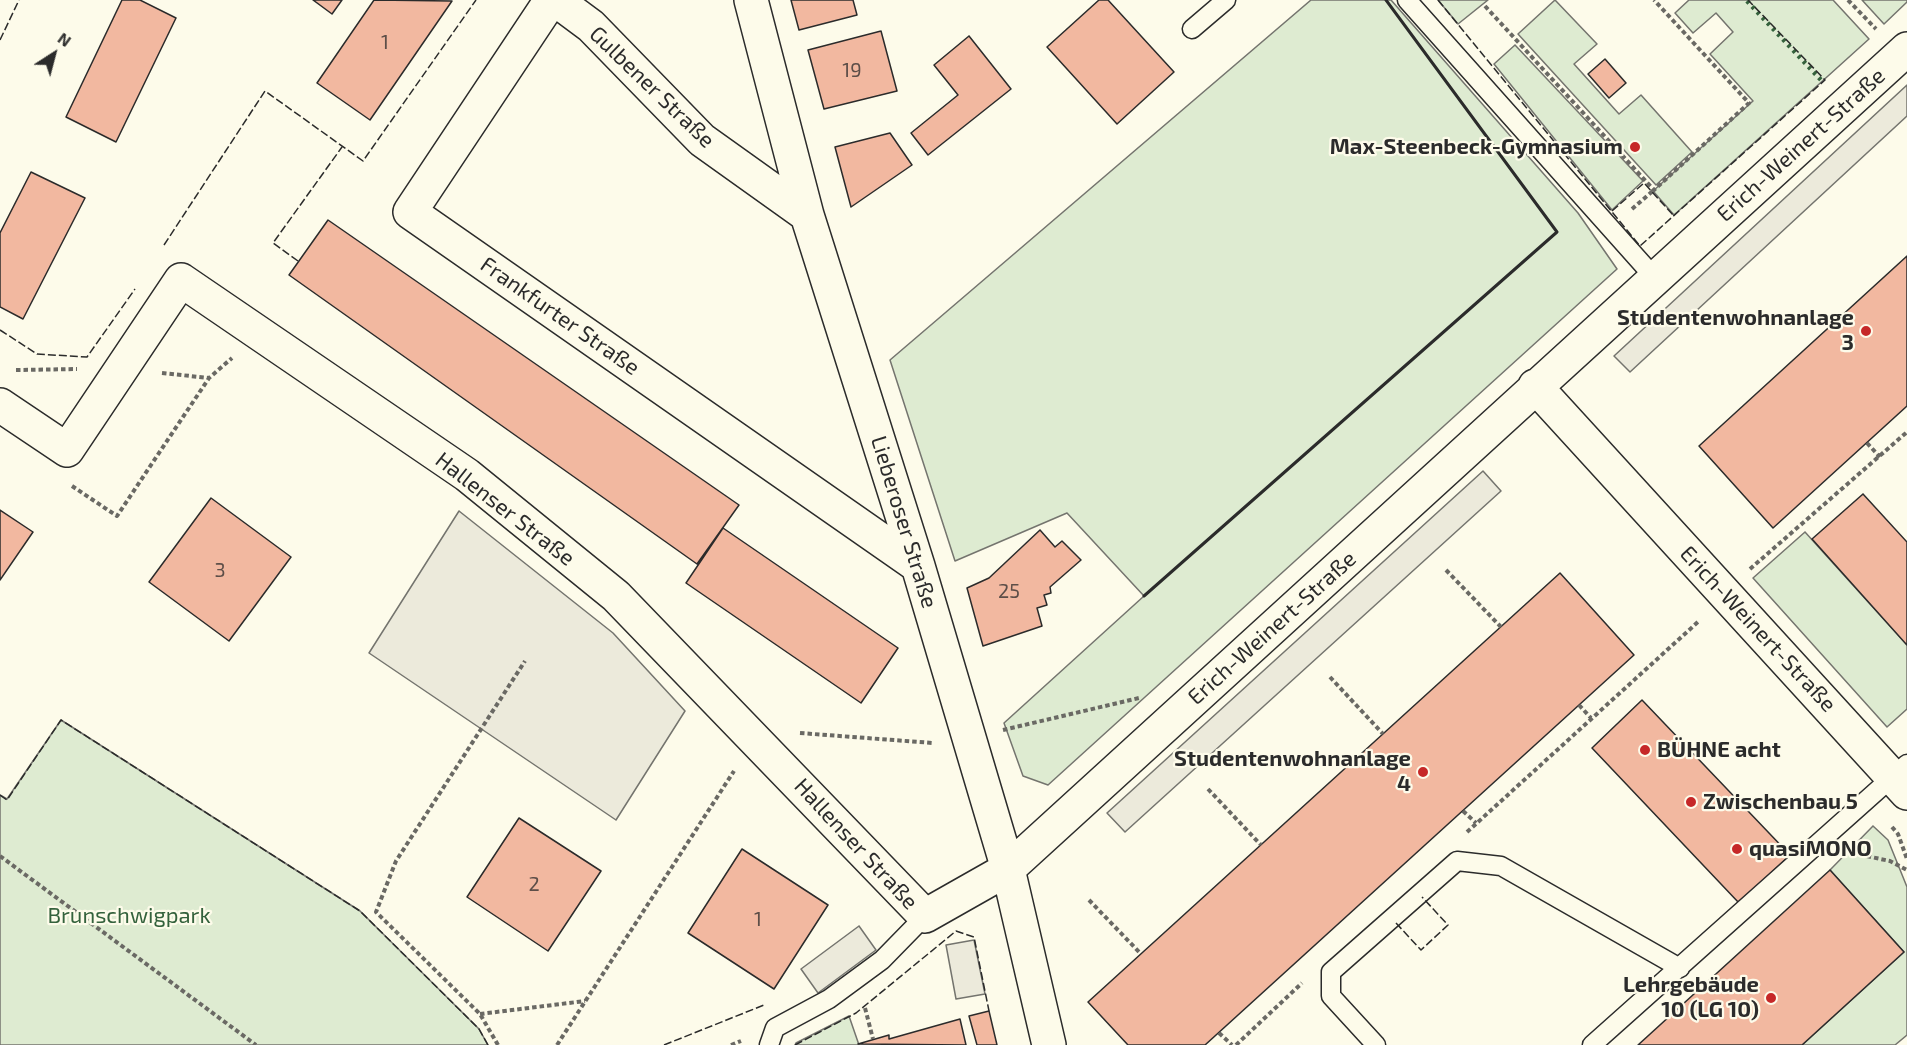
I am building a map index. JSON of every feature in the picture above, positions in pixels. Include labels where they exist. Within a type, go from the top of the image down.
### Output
[{"type":"street","name":"Frankfurter Straße","points":[[551,0],[410,212],[918,566]]},
{"type":"street","name":"Gulbener Straße","points":[[556,0],[591,26],[702,140],[807,215]]},
{"type":"street","name":"Lieberoser Straße","points":[[751,0],[807,215],[918,566],[984,739],[1008,869],[1049,1045]]},
{"type":"street","name":"Erich-Weinert-Straße","points":[[1008,869],[1654,277],[1895,43]]},
{"type":"street","name":"Hallenser Straße","points":[[0,405],[66,450],[181,280],[467,475],[616,596],[925,916],[1008,869]]},
{"type":"street","name":"Erich-Weinert-Straße","points":[[1535,386],[1902,778]]},
{"type":"lane","points":[[1192,29],[1226,0]]},
{"type":"lane","points":[[1407,0],[1654,277]]},
{"type":"lane","points":[[1592,1045],[1815,848],[1902,778]]},
{"type":"lane","points":[[1376,1045],[1331,996],[1331,972],[1458,861],[1501,866],[1680,968]]},
{"type":"lane","points":[[769,1045],[775,1028],[829,999],[882,960],[925,916]]},
{"type":"path","points":[[1485,6],[1654,190],[1749,103],[1654,0]]},
{"type":"path","points":[[1848,0],[1895,43]]},
{"type":"path","points":[[65,481],[117,516],[209,378],[238,352]]},
{"type":"path","points":[[1743,575],[1907,432]]},
{"type":"path","points":[[1867,443],[1880,457]]},
{"type":"path","points":[[1446,570],[1501,627]]},
{"type":"path","points":[[498,1045],[480,1014],[376,912],[396,861],[525,661]]},
{"type":"path","points":[[1330,677],[1383,734]]},
{"type":"path","points":[[557,1045],[743,758],[774,731],[984,739],[1143,697]]},
{"type":"path","points":[[1579,705],[1592,718]]},
{"type":"path","points":[[1209,789],[1261,844]]},
{"type":"path","points":[[1462,810],[1476,823]]},
{"type":"path","points":[[1898,834],[1907,859]]},
{"type":"path","points":[[1815,848],[1862,854],[1890,861],[1907,870]]},
{"type":"path","points":[[0,856],[256,1045]]},
{"type":"path","points":[[1089,900],[1141,954]]},
{"type":"path","points":[[480,1014],[585,1001]]},
{"type":"path","points":[[864,1006],[873,1039]]},
{"type":"path","points":[[1219,1033],[1232,1045]]},
{"type":"green space","points":[[1311,0],[1391,0],[1578,213],[1617,269],[1048,785],[1023,776],[1004,723],[1144,596],[1067,513],[955,561],[890,360]]},
{"type":"green space","points":[[1438,0],[1488,0],[1458,24]]},
{"type":"green space","points":[[1555,0],[1597,44],[1574,64],[1619,114],[1641,95],[1692,152],[1656,185],[1518,34]]},
{"type":"green space","points":[[1689,0],[1833,0],[1869,39],[1674,215],[1653,191],[1753,101],[1710,54],[1733,32],[1716,13],[1693,33],[1675,13]]},
{"type":"green space","points":[[1862,0],[1907,0],[1907,2],[1884,24]]},
{"type":"green space","points":[[1515,45],[1643,181],[1612,210],[1494,64]]},
{"type":"green space","points":[[1805,532],[1907,645],[1907,709],[1887,727],[1753,578]]},
{"type":"green space","name":"Brunschwigpark","points":[[61,720],[360,911],[479,1029],[488,1045],[0,1045],[0,795],[7,799]]},
{"type":"green space","points":[[1873,826],[1888,840],[1907,887],[1907,1035],[1895,1045],[1802,1045],[1904,952],[1830,870]]},
{"type":"green space","points":[[849,1016],[859,1045],[795,1045],[796,1043]]},
{"type":"shaded area","points":[[1907,85],[1907,116],[1630,372],[1614,356]]},
{"type":"shaded area","points":[[1483,471],[1501,491],[1125,832],[1107,813]]},
{"type":"shaded area","points":[[459,511],[613,633],[685,711],[616,820],[369,653]]},
{"type":"shaded area","points":[[859,926],[876,950],[818,993],[801,969]]},
{"type":"shaded area","points":[[974,940],[985,994],[956,999],[946,945]]},
{"type":"building","points":[[122,0],[140,0],[176,18],[116,142],[66,117]]},
{"type":"building","points":[[313,0],[342,0],[332,14]]},
{"type":"building","points":[[374,0],[452,1],[370,120],[317,83]]},
{"type":"building","points":[[791,0],[853,0],[857,15],[799,30]]},
{"type":"building","points":[[1099,0],[1108,0],[1174,72],[1117,124],[1047,47]]},
{"type":"building","points":[[881,31],[897,91],[824,109],[808,50]]},
{"type":"building","points":[[969,36],[1011,89],[928,155],[911,133],[958,95],[934,65]]},
{"type":"building","points":[[1605,59],[1626,83],[1609,98],[1588,74]]},
{"type":"building","points":[[890,133],[912,165],[851,207],[835,147]]},
{"type":"building","points":[[31,172],[85,198],[23,319],[0,307],[0,233]]},
{"type":"building","points":[[328,220],[739,505],[697,564],[289,275]]},
{"type":"building","name":"Studentenwohnanlage 3","points":[[1907,256],[1907,406],[1773,528],[1699,446]]},
{"type":"building","points":[[1863,494],[1907,542],[1907,645],[1812,539]]},
{"type":"building","points":[[211,498],[291,557],[229,641],[149,582]]},
{"type":"building","points":[[0,510],[33,532],[0,580]]},
{"type":"building","points":[[723,528],[898,648],[861,703],[686,583]]},
{"type":"building","points":[[1040,530],[1055,547],[1062,541],[1081,560],[1050,587],[1051,593],[1044,595],[1047,605],[1037,608],[1042,626],[983,646],[967,588],[989,578]]},
{"type":"building","name":"Studentenwohnanlage 4","points":[[1560,573],[1634,655],[1205,1045],[1128,1045],[1088,1002]]},
{"type":"building","name":"Zwischenbau 5","points":[[1642,700],[1790,855],[1739,903],[1592,748]]},
{"type":"building","points":[[519,818],[601,871],[548,951],[467,897]]},
{"type":"building","points":[[742,849],[828,905],[774,989],[688,933]]},
{"type":"building","name":"Lehrgebäude 10 (LG 10)","points":[[1830,870],[1904,952],[1802,1045],[1638,1045]]},
{"type":"building","points":[[989,1011],[997,1045],[977,1045],[969,1016]]},
{"type":"building","points":[[960,1019],[966,1045],[858,1044],[889,1035],[889,1039]]},
{"type":"hedge","points":[[1747,1],[1821,80]]},
{"type":"fence","points":[[0,40],[19,0]]},
{"type":"fence","points":[[164,245],[265,91],[363,161],[476,0]]},
{"type":"fence","points":[[1438,0],[1640,246],[1825,80],[1748,0]]},
{"type":"fence","points":[[298,261],[273,243],[342,147]]},
{"type":"fence","points":[[1612,211],[1644,183],[1674,216]]},
{"type":"fence","points":[[0,330],[37,354],[87,357],[135,289]]},
{"type":"fence","points":[[0,795],[7,800],[61,720],[360,911],[479,1029],[488,1045]]},
{"type":"fence","points":[[1396,923],[1421,950],[1448,925],[1422,897]]},
{"type":"fence","points":[[795,1045],[856,1013],[956,931],[974,937],[989,1011]]},
{"type":"fence","points":[[664,1045],[764,1005]]},
{"type":"wall","points":[[1144,596],[1557,232],[1386,0]]},
{"type":"place","name":"Max-Steenbeck-Gymnasium","points":[[1635,147]]},
{"type":"place","name":"Studentenwohnanlage 3","points":[[1866,331]]},
{"type":"place","name":"BÜHNE acht","points":[[1645,750]]},
{"type":"place","name":"Studentenwohnanlage 4","points":[[1423,772]]},
{"type":"place","name":"Zwischenbau 5","points":[[1691,802]]},
{"type":"place","name":"quasiMONO","points":[[1737,849]]},
{"type":"place","name":"Lehrgebäude 10 (LG 10)","points":[[1771,998]]}]
